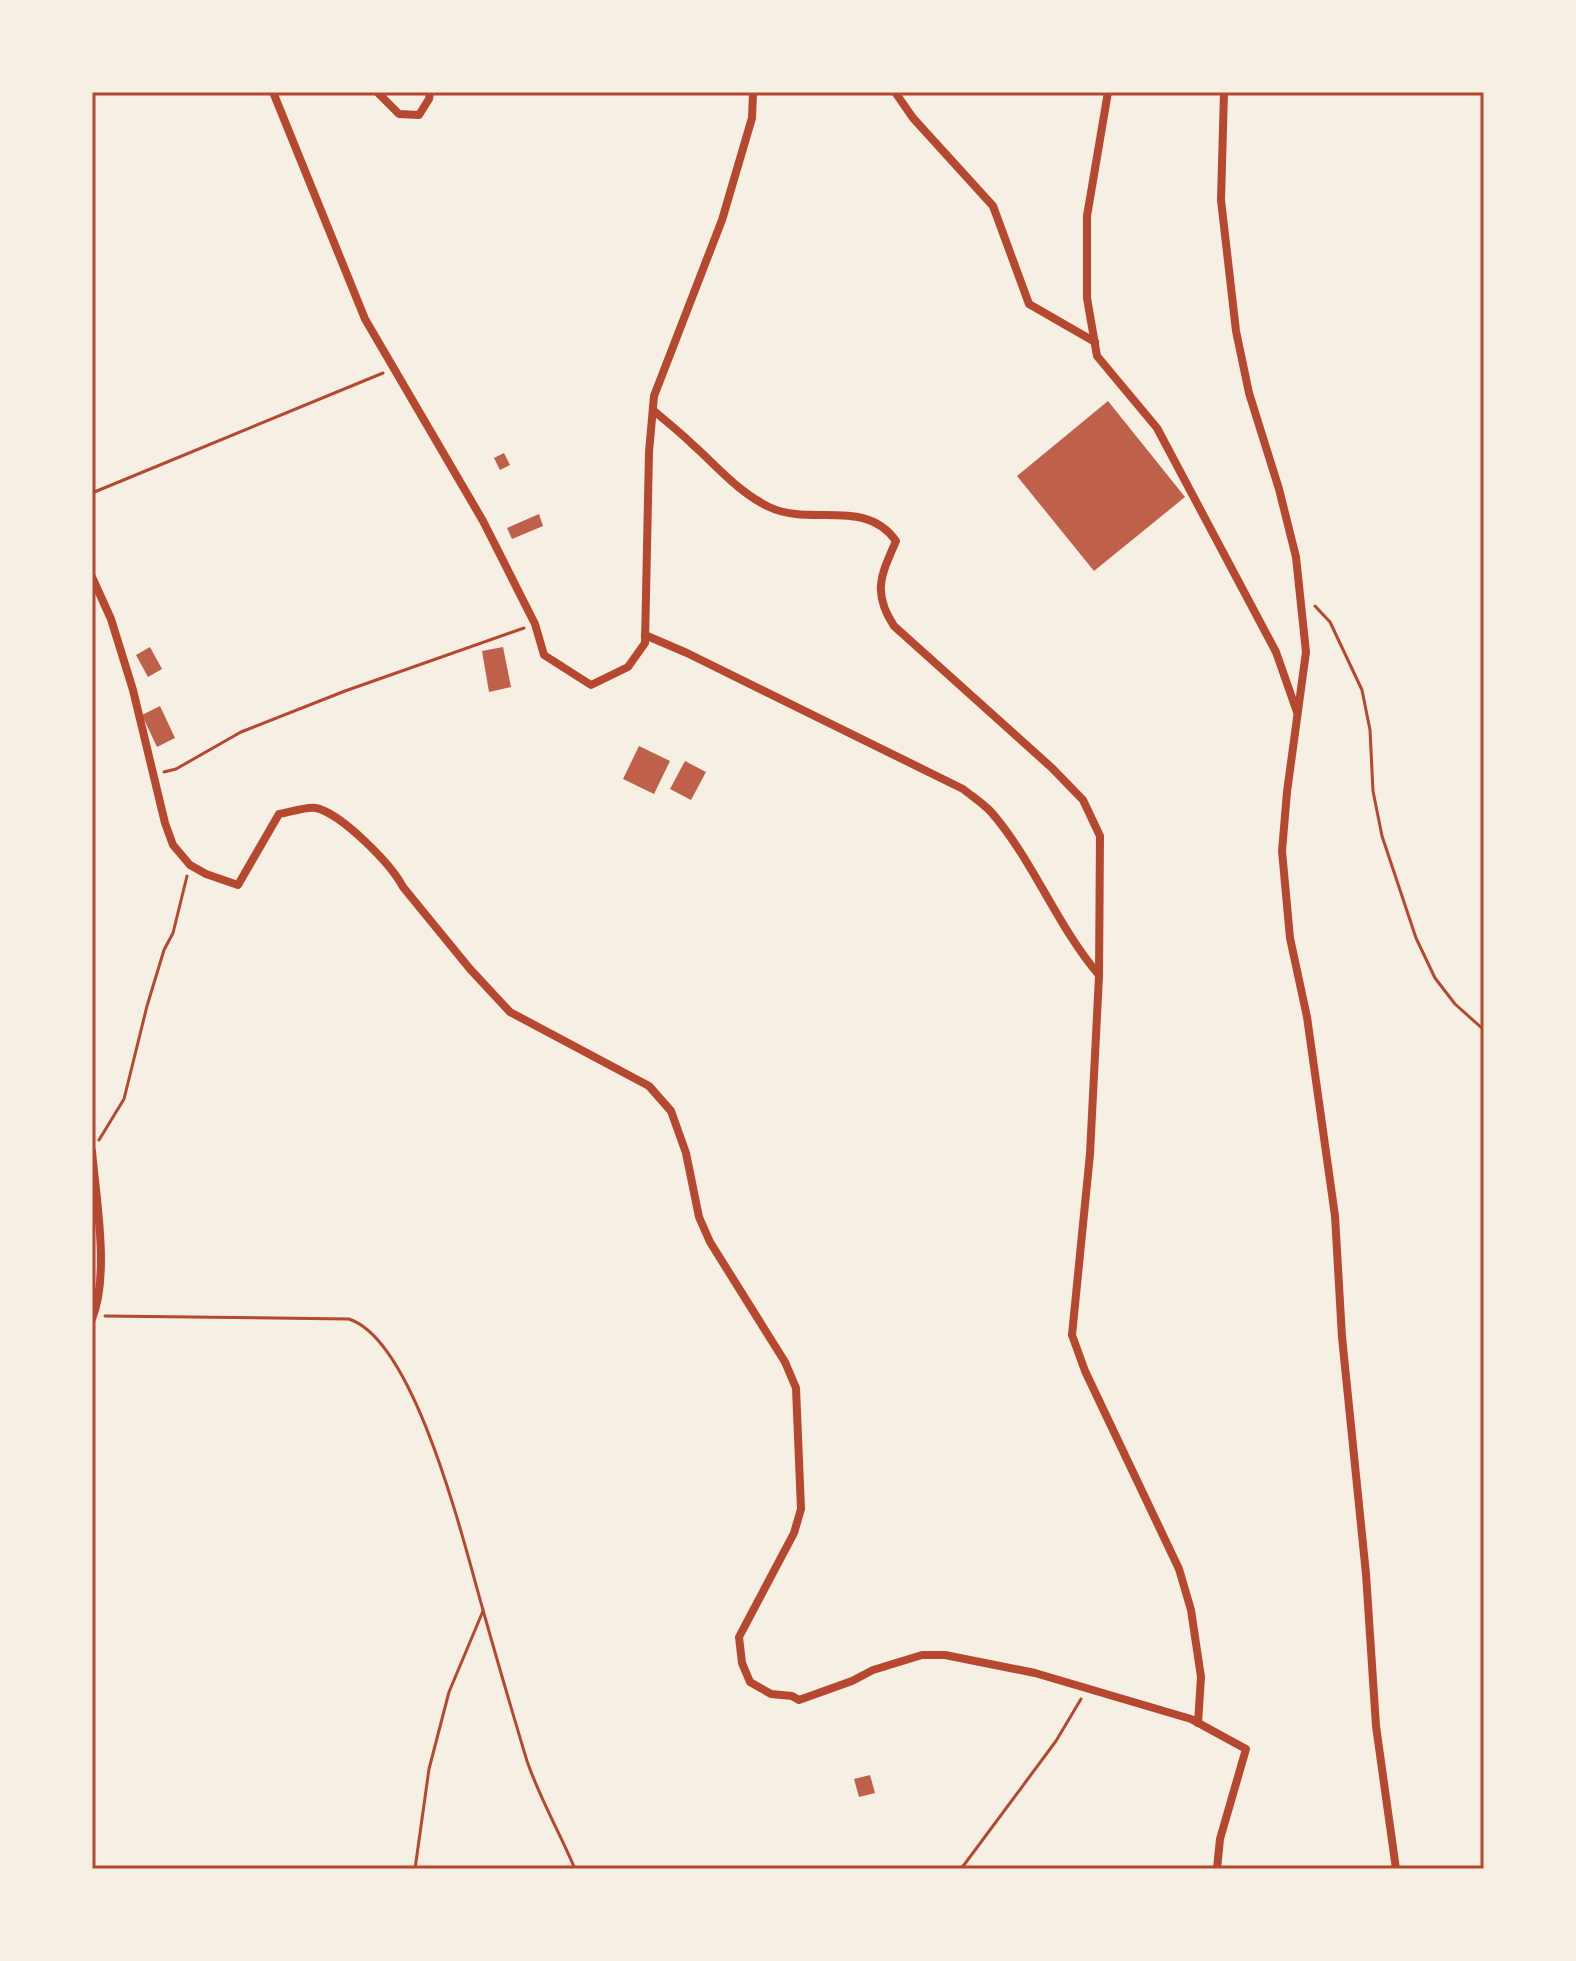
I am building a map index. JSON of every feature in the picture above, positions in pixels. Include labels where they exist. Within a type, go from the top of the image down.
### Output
[{"type":"street","points":[[273,92],[359,305],[483,521],[535,624],[544,655],[591,685],[628,667],[645,643],[648,466],[654,396],[722,220],[752,118],[753,92]]},
{"type":"street","points":[[377,92],[399,114],[419,115],[430,92]]},
{"type":"street","points":[[895,92],[913,118],[993,206],[1029,304],[1095,342]]},
{"type":"street","points":[[1108,92],[1087,216],[1087,298],[1097,356],[1157,428],[1276,652],[1298,717]]},
{"type":"street","points":[[1224,92],[1221,200],[1236,331],[1249,393],[1296,557],[1306,652],[1282,851],[1290,938],[1307,1017],[1335,1216],[1342,1337],[1366,1574],[1376,1726],[1396,1869]]},
{"type":"street","points":[[654,411],[737,487],[770,508],[794,513],[857,515],[887,529],[896,541],[879,589],[886,614],[894,626],[1052,768],[1083,800],[1100,836],[1099,976],[1090,1154],[1072,1335],[1085,1371],[1179,1569],[1191,1610],[1201,1677],[1198,1723]]},
{"type":"street","points":[[92,577],[111,619],[133,690],[173,845],[190,865],[238,885],[279,814],[315,808],[351,828],[398,876],[403,887],[470,969],[510,1012],[649,1086],[671,1111],[686,1153],[699,1217],[710,1242],[785,1362],[796,1388],[801,1509],[794,1533],[739,1637],[742,1663],[750,1682],[771,1694],[792,1696],[799,1700],[873,1670],[922,1655],[945,1655],[1035,1673],[1198,1723],[1246,1749],[1220,1839],[1217,1869]]},
{"type":"street","points":[[645,635],[963,789],[990,811],[1008,834],[1081,955],[1099,976]]},
{"type":"street","points":[[92,1151],[99,1225],[100,1294],[93,1318]]},
{"type":"path","points":[[92,493],[394,368]]},
{"type":"path","points":[[1299,588],[1330,622],[1362,690],[1370,730],[1373,791],[1382,836],[1416,938],[1435,978],[1455,1004],[1484,1030]]},
{"type":"path","points":[[153,775],[176,769],[241,732],[345,691],[535,624]]},
{"type":"path","points":[[92,1151],[124,1099],[147,1006],[164,950],[173,933],[190,865]]},
{"type":"path","points":[[93,1318],[349,1319],[362,1323],[389,1355],[412,1395],[450,1496],[537,1792],[575,1869]]},
{"type":"path","points":[[415,1869],[432,1756],[449,1692],[483,1611]]},
{"type":"path","points":[[961,1869],[1056,1741],[1087,1688]]},
{"type":"building","points":[[1108,401],[1185,497],[1094,571],[1017,476]]},
{"type":"building","points":[[504,453],[510,465],[500,470],[494,458]]},
{"type":"building","points":[[539,514],[543,526],[512,539],[507,528]]},
{"type":"building","points":[[150,647],[162,669],[148,677],[136,655]]},
{"type":"building","points":[[503,647],[511,687],[489,692],[482,651]]},
{"type":"building","points":[[160,706],[175,738],[157,747],[142,715]]},
{"type":"building","points":[[639,746],[670,761],[654,794],[623,779]]},
{"type":"building","points":[[685,761],[706,772],[691,800],[670,789]]},
{"type":"building","points":[[870,1775],[875,1793],[859,1797],[854,1779]]}]
